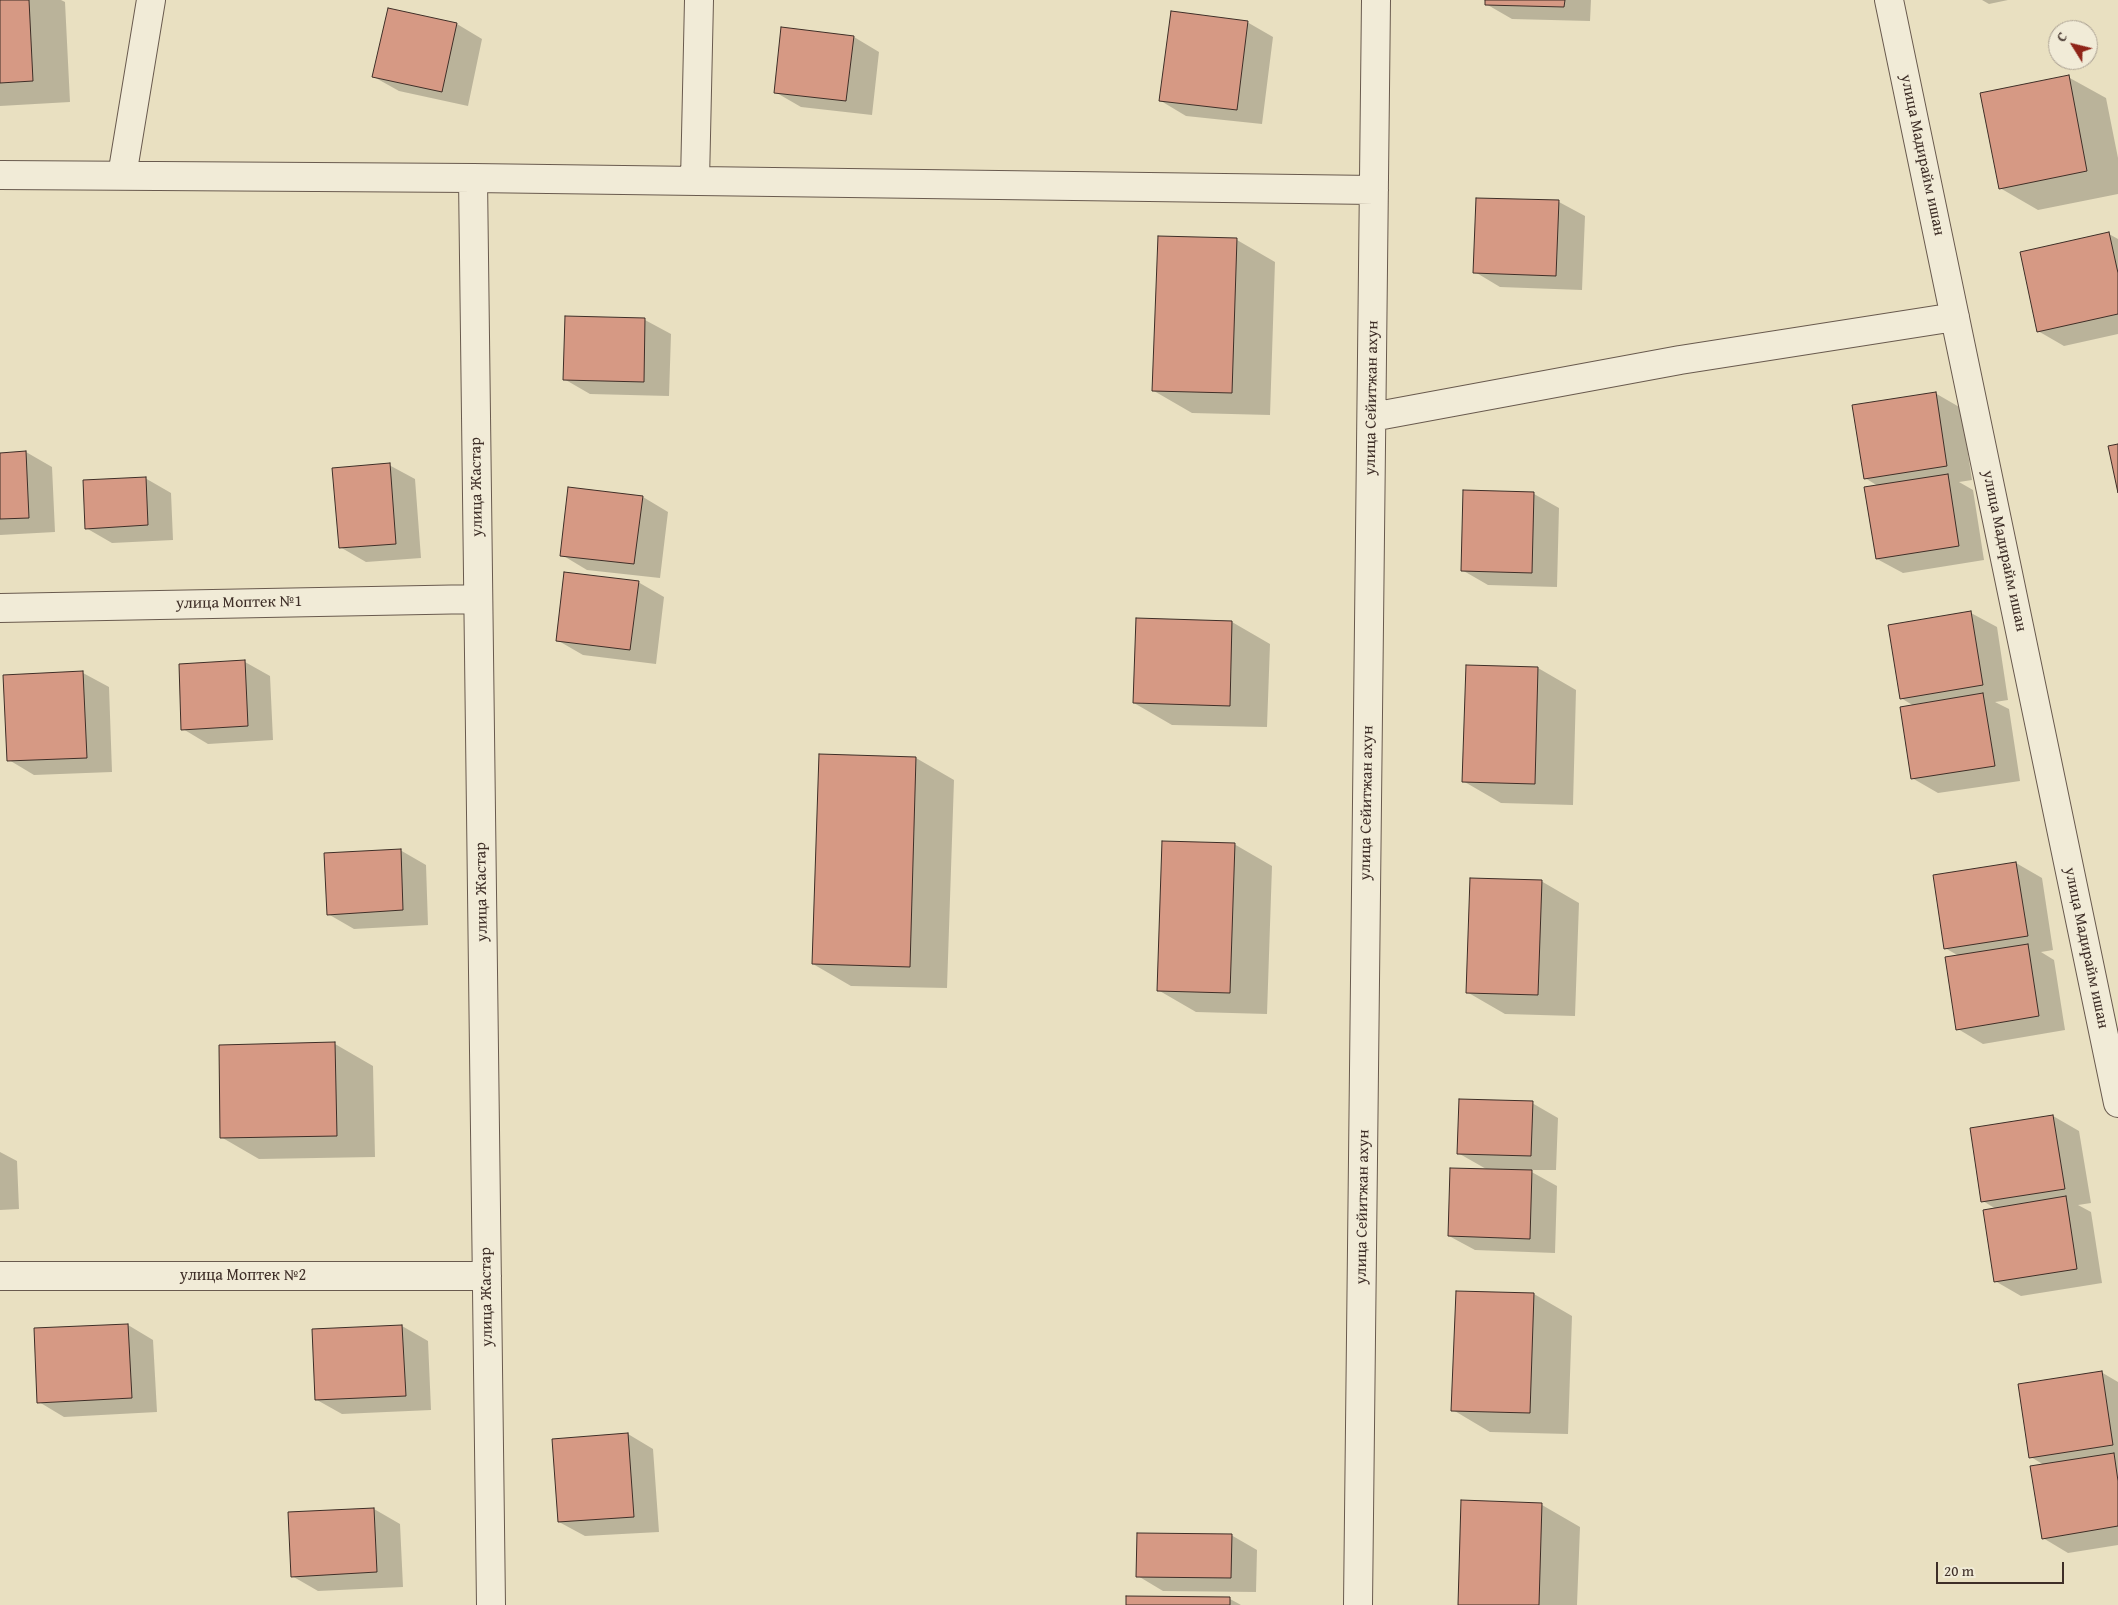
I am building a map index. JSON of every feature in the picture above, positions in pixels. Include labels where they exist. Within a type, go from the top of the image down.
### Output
[{"type":"street","points":[[122,176],[151,0]]},
{"type":"street","points":[[695,181],[699,0]]},
{"type":"street","name":"улица Сейитжан ахун","points":[[1358,1605],[1376,0]]},
{"type":"street","name":"улица Мадирайм ишан","points":[[1889,0],[2118,1102]]},
{"type":"street","points":[[0,175],[473,178],[1374,190]]},
{"type":"street","name":"улица Жастар","points":[[473,178],[491,1605]]},
{"type":"street","points":[[1372,417],[1680,360],[1955,317]]},
{"type":"street","name":"улица Моптек №1","points":[[0,608],[478,599]]},
{"type":"street","name":"улица Моптек №2","points":[[0,1276],[487,1276]]},
{"type":"building","points":[[0,0],[29,0],[33,81],[0,83]]},
{"type":"building","points":[[1485,0],[1565,0],[1564,7],[1485,5]]},
{"type":"building","points":[[388,8],[457,23],[442,92],[372,77]]},
{"type":"building","points":[[1171,11],[1248,21],[1237,110],[1159,101]]},
{"type":"building","points":[[781,27],[854,36],[846,101],[774,93]]},
{"type":"building","points":[[2069,75],[2087,171],[1999,189],[1980,93]]},
{"type":"building","points":[[1476,198],[1559,200],[1556,276],[1473,273]]},
{"type":"building","points":[[2109,232],[2118,273],[2118,314],[2037,332],[2020,252]]},
{"type":"building","points":[[1158,236],[1237,238],[1232,393],[1152,391]]},
{"type":"building","points":[[565,316],[645,318],[644,382],[563,380]]},
{"type":"building","points":[[1936,392],[1947,466],[1864,479],[1852,405]]},
{"type":"building","points":[[2118,444],[2118,493],[2108,446]]},
{"type":"building","points":[[26,451],[29,518],[0,519],[0,453]]},
{"type":"building","points":[[390,463],[396,544],[339,548],[332,468]]},
{"type":"building","points":[[1948,474],[1959,546],[1876,559],[1864,487]]},
{"type":"building","points":[[146,477],[148,525],[85,529],[83,480]]},
{"type":"building","points":[[568,487],[643,496],[634,564],[560,556]]},
{"type":"building","points":[[1463,490],[1534,492],[1532,573],[1461,571]]},
{"type":"building","points":[[564,572],[639,581],[630,650],[556,641]]},
{"type":"building","points":[[1971,611],[1983,685],[1900,699],[1888,625]]},
{"type":"building","points":[[1136,618],[1232,621],[1230,706],[1133,703]]},
{"type":"building","points":[[245,660],[248,726],[181,730],[179,664]]},
{"type":"building","points":[[1466,665],[1538,667],[1535,784],[1462,782]]},
{"type":"building","points":[[83,671],[87,758],[7,761],[3,675]]},
{"type":"building","points":[[1983,693],[1995,766],[1911,779],[1900,707]]},
{"type":"building","points":[[819,754],[916,757],[910,967],[812,964]]},
{"type":"building","points":[[1162,841],[1235,843],[1230,993],[1157,991]]},
{"type":"building","points":[[401,849],[403,910],[327,915],[324,853]]},
{"type":"building","points":[[2016,862],[2028,936],[1944,949],[1933,875]]},
{"type":"building","points":[[1470,878],[1542,880],[1538,995],[1466,993]]},
{"type":"building","points":[[2028,944],[2039,1016],[1956,1030],[1945,957]]},
{"type":"building","points":[[335,1042],[337,1136],[220,1138],[219,1045]]},
{"type":"building","points":[[1459,1099],[1533,1101],[1531,1156],[1457,1154]]},
{"type":"building","points":[[2053,1115],[2065,1189],[1981,1202],[1970,1128]]},
{"type":"building","points":[[1450,1168],[1532,1170],[1530,1239],[1448,1236]]},
{"type":"building","points":[[2066,1196],[2077,1269],[1994,1282],[1983,1210]]},
{"type":"building","points":[[1456,1291],[1534,1293],[1530,1413],[1451,1411]]},
{"type":"building","points":[[128,1324],[132,1398],[37,1403],[34,1328]]},
{"type":"building","points":[[402,1325],[406,1396],[315,1400],[312,1329]]},
{"type":"building","points":[[2102,1371],[2113,1445],[2029,1458],[2018,1384]]},
{"type":"building","points":[[628,1433],[634,1517],[558,1522],[552,1439]]},
{"type":"building","points":[[2114,1453],[2118,1481],[2118,1526],[2042,1539],[2030,1466]]},
{"type":"building","points":[[1461,1500],[1542,1503],[1539,1605],[1458,1605]]},
{"type":"building","points":[[374,1508],[377,1572],[291,1577],[288,1512]]},
{"type":"building","points":[[1137,1533],[1232,1534],[1231,1578],[1136,1577]]},
{"type":"building","points":[[1126,1596],[1230,1597],[1230,1605],[1126,1605]]}]
